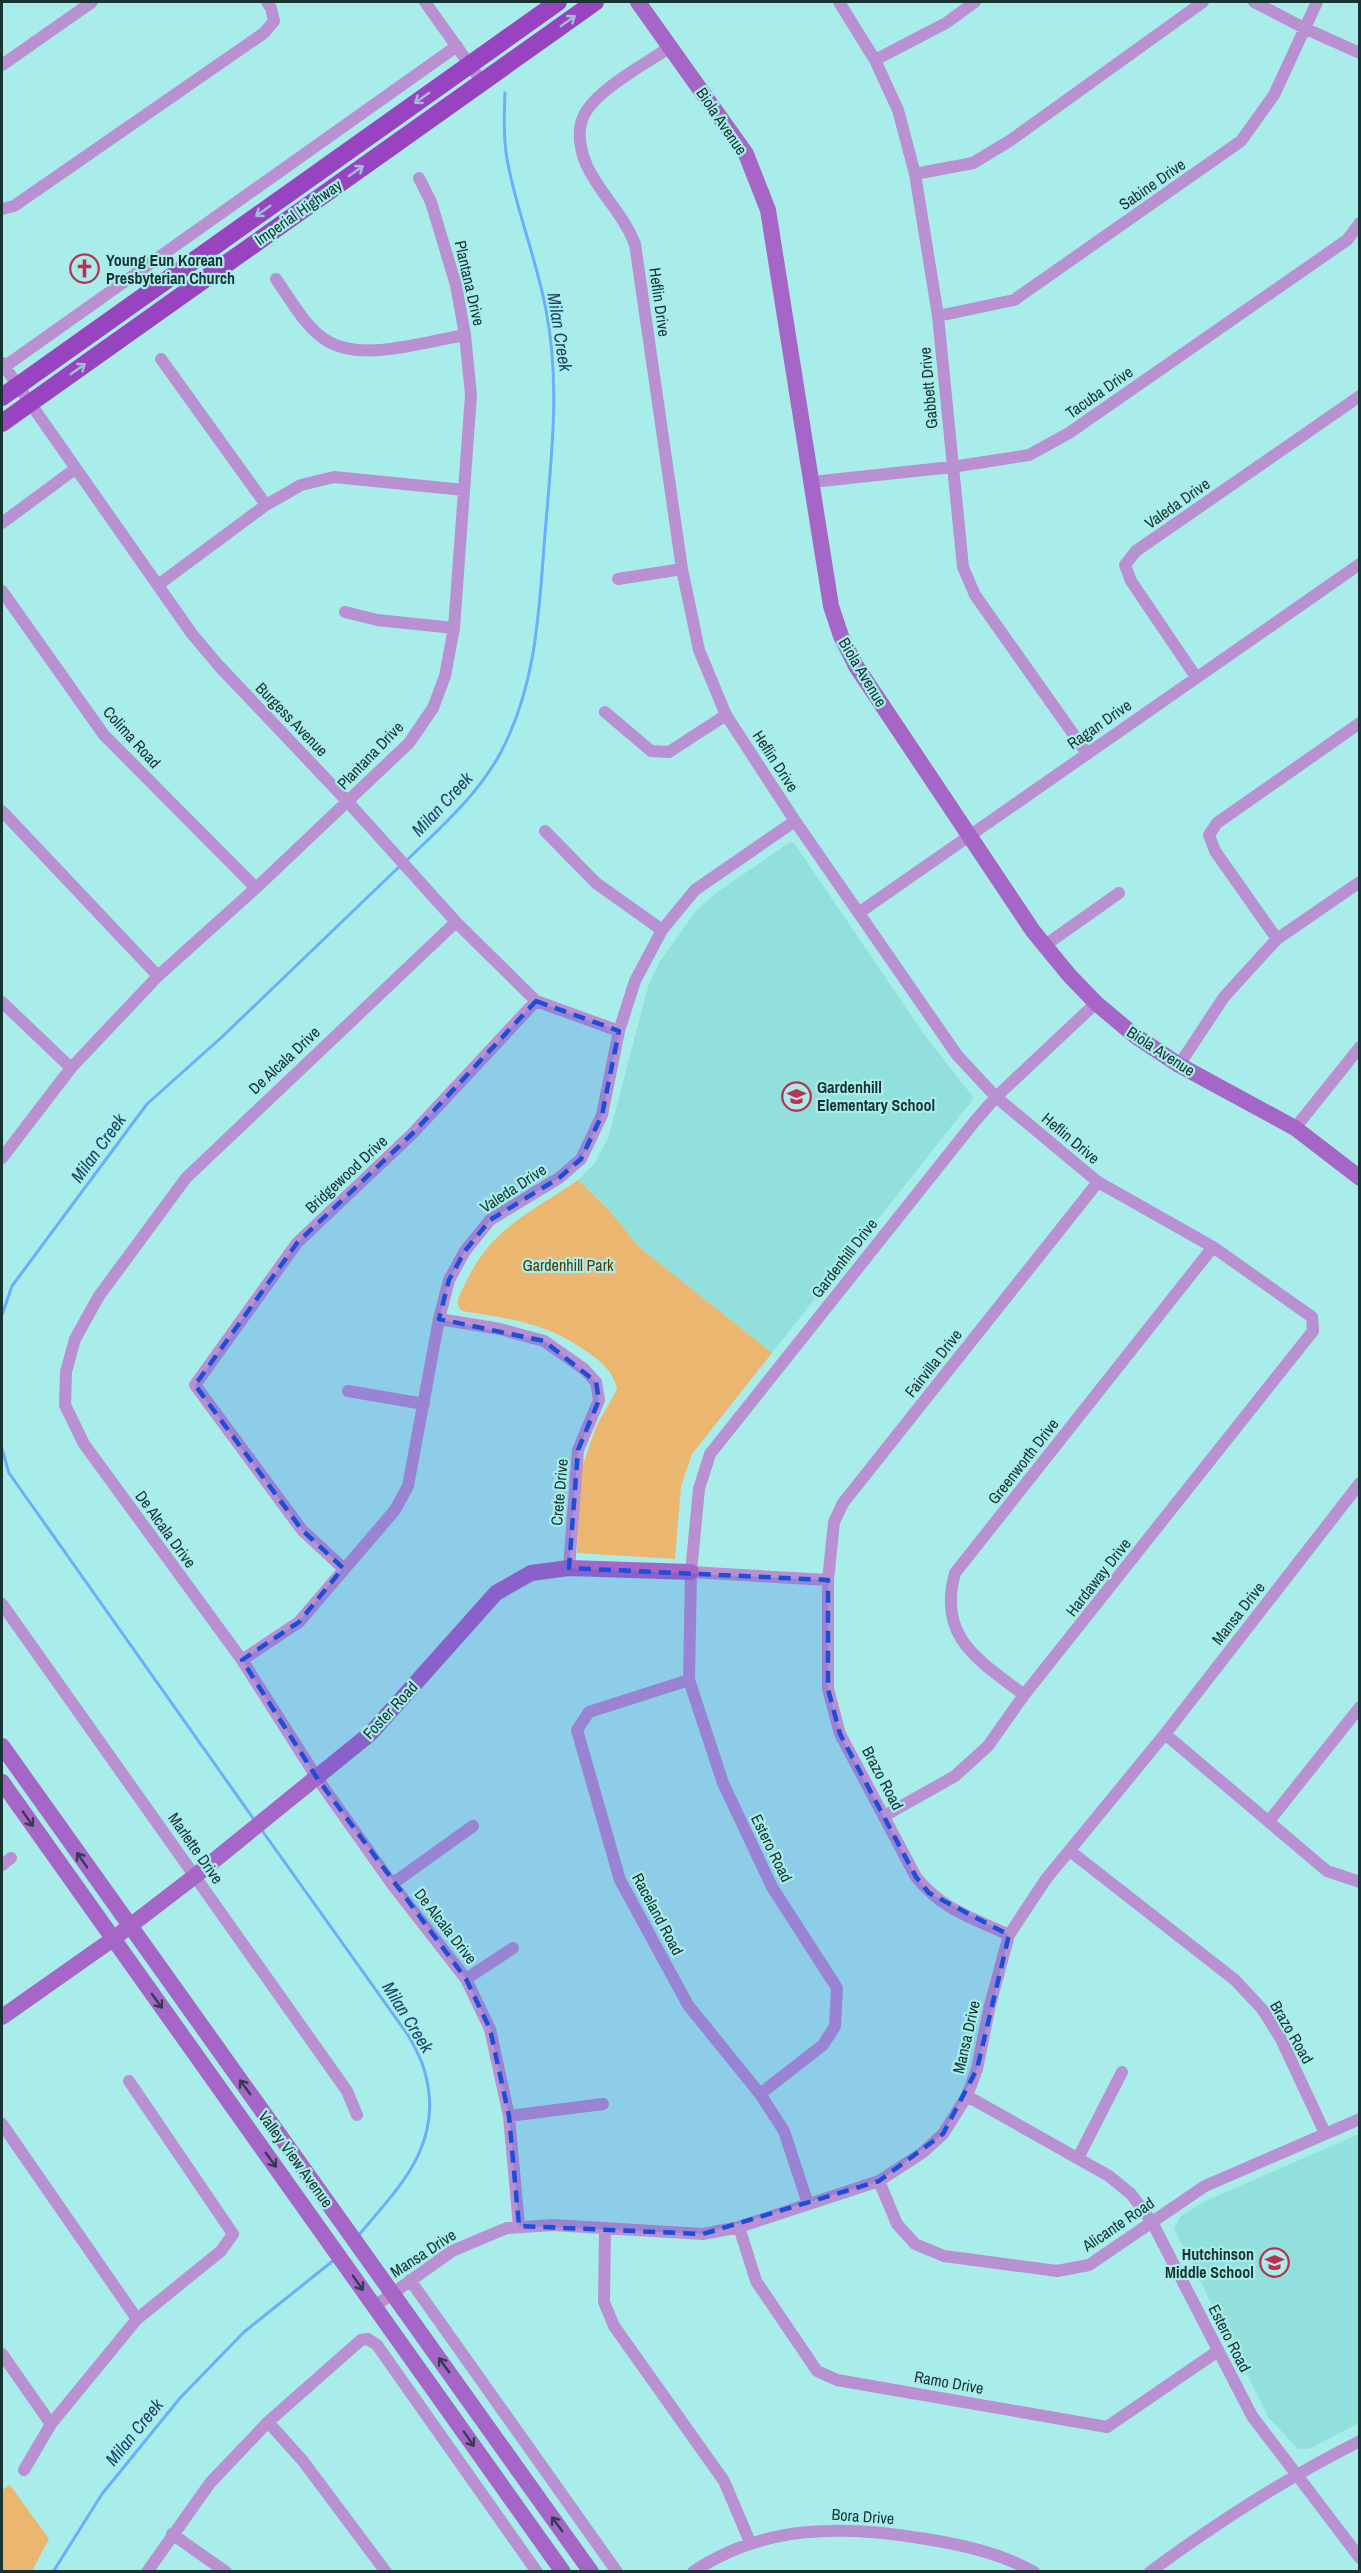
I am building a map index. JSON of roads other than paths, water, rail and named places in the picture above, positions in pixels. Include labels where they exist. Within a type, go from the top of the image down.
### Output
[{"type":"main road","name":"Imperial Highway","points":[[2,396],[558,2]]},
{"type":"main road","name":"Imperial Highway","points":[[2,423],[595,2]]},
{"type":"street","points":[[2,64],[92,2]]},
{"type":"street","points":[[2,209],[14,206],[264,33],[274,21],[267,2]]},
{"type":"street","points":[[425,2],[482,82]]},
{"type":"street","name":"Biola Avenue","points":[[638,2],[746,154],[768,210],[831,606],[841,636],[856,666],[1044,945],[1096,1003],[1134,1035],[1179,1065],[1295,1128],[1359,1178]]},
{"type":"street","name":"Gabbett Drive","points":[[838,2],[875,60],[898,110],[915,174],[938,316],[963,567],[975,595],[1086,752]]},
{"type":"street","points":[[875,60],[946,23],[975,2]]},
{"type":"street","points":[[915,174],[973,163],[1011,140],[1203,2]]},
{"type":"street","points":[[1254,2],[1359,53]]},
{"type":"street","name":"Sabine Drive","points":[[938,316],[1014,300],[1241,141],[1274,95],[1317,2]]},
{"type":"street","points":[[3,365],[456,46]]},
{"type":"street","name":"Heflin Drive","points":[[670,47],[597,98],[582,120],[580,142],[587,166],[628,225],[635,244],[682,569],[699,650],[726,715],[795,821],[957,1054],[996,1097],[1098,1182],[1213,1247],[1312,1317],[1314,1331]]},
{"type":"street","name":"Plantana Drive","points":[[2,1158],[71,1068],[158,976],[256,888],[409,743],[433,708],[445,676],[454,628],[471,396],[465,335],[442,236],[431,202],[419,178]]},
{"type":"street","name":"Tacuba Drive","points":[[812,482],[952,467],[1029,455],[1069,433],[1347,240],[1359,223]]},
{"type":"street","points":[[276,279],[310,326],[330,342],[354,351],[387,349],[465,335]]},
{"type":"street","points":[[161,359],[266,504]]},
{"type":"street","name":"Burgess Avenue","points":[[3,365],[192,634],[219,666],[348,802],[456,922],[536,1001],[619,1031]]},
{"type":"street","name":"Valeda Drive","points":[[1196,677],[1131,581],[1125,565],[1136,551],[1359,396]]},
{"type":"street","points":[[2,523],[75,469]]},
{"type":"street","points":[[158,585],[266,504],[301,485],[334,477],[464,490]]},
{"type":"street","name":"Ragan Drive","points":[[860,912],[1086,752],[1359,564]]},
{"type":"street","points":[[618,579],[682,569]]},
{"type":"street","name":"Colima Road","points":[[2,591],[104,735],[256,888]]},
{"type":"street","points":[[345,612],[377,620],[454,628]]},
{"type":"street","points":[[605,712],[651,751],[669,752],[726,715]]},
{"type":"street","points":[[1277,939],[1215,851],[1209,835],[1217,823],[1359,723]]},
{"type":"street","points":[[2,811],[158,976]]},
{"type":"street","name":"Valeda Drive","points":[[242,1660],[299,1622],[395,1510],[408,1486],[439,1319],[449,1280],[465,1251],[490,1220],[559,1178],[581,1159],[602,1115],[619,1031],[635,981],[662,930],[695,890],[795,821]]},
{"type":"street","points":[[546,831],[596,883],[662,930]]},
{"type":"street","points":[[1179,1065],[1224,997],[1277,939],[1359,882]]},
{"type":"street","points":[[1044,945],[1119,893]]},
{"type":"street","name":"De Alcala Drive","points":[[456,922],[186,1178],[99,1296],[75,1339],[66,1372],[65,1405],[84,1444],[242,1660],[317,1778],[392,1884],[466,1980],[490,2029],[509,2116],[519,2226]]},
{"type":"street","name":"Bridgewood Drive","points":[[343,1568],[302,1530],[195,1385],[297,1243],[412,1134],[536,1001]]},
{"type":"street","points":[[2,1002],[71,1068]]},
{"type":"street","name":"Gardenhill Drive","points":[[691,1572],[699,1490],[711,1454],[929,1176],[996,1097],[1096,1003]]},
{"type":"street","points":[[1295,1128],[1359,1047]]},
{"type":"street","name":"Fairvilla Drive","points":[[828,1580],[834,1522],[843,1503],[1098,1182]]},
{"type":"street","name":"Greenworth Drive","points":[[1024,1695],[976,1657],[961,1640],[950,1617],[950,1593],[955,1573],[1213,1247]]},
{"type":"street","name":"Crete Drive","points":[[439,1319],[500,1329],[544,1341],[584,1369],[597,1382],[599,1400],[579,1450],[570,1568]]},
{"type":"street","name":"Hardaway Drive","points":[[884,1816],[955,1776],[988,1746],[1024,1695],[1314,1331]]},
{"type":"street","points":[[348,1391],[424,1404]]},
{"type":"street","name":"Mansa Drive","points":[[375,2306],[452,2251],[470,2242],[519,2226],[553,2225],[605,2230],[703,2234],[739,2227],[879,2181],[922,2153],[943,2134],[967,2096],[977,2069],[990,2005],[1009,1935],[1046,1879],[1165,1734],[1359,1483]]},
{"type":"street","name":"Foster Road","points":[[2,2018],[195,1876],[372,1733],[496,1593],[531,1573],[570,1568],[828,1580]]},
{"type":"street","name":"Estero Road","points":[[691,1572],[689,1680],[723,1783],[772,1887],[837,1988],[835,2026],[823,2045],[760,2094]]},
{"type":"street","name":"Brazo Road","points":[[828,1580],[828,1689],[840,1734],[916,1877],[929,1893],[944,1905],[1009,1935]]},
{"type":"street","name":"Marlette Drive","points":[[2,1604],[347,2091],[357,2115]]},
{"type":"street","name":"Raceland Road","points":[[689,1680],[589,1712],[577,1730],[620,1880],[688,2005],[760,2094],[784,2131],[808,2204]]},
{"type":"street","points":[[1269,1821],[1359,1707]]},
{"type":"street","points":[[1165,1734],[1327,1871],[1359,1882]]},
{"type":"street","name":"Valley View Avenue","points":[[2,1746],[591,2571]]},
{"type":"street","name":"Valley View Avenue","points":[[2,1782],[563,2571]]},
{"type":"street","points":[[392,1884],[473,1826]]},
{"type":"street","name":"Brazo Road","points":[[1070,1851],[1235,1980],[1263,2010],[1281,2039],[1325,2133]]},
{"type":"street","points":[[466,1980],[513,1948]]},
{"type":"street","points":[[1078,2158],[1122,2072]]},
{"type":"street","points":[[24,2470],[51,2424],[137,2319],[221,2251],[233,2234],[129,2082]]},
{"type":"street","name":"Estero Road","points":[[967,2096],[1109,2176],[1131,2194],[1152,2222],[1252,2416],[1359,2558]]},
{"type":"street","points":[[509,2116],[603,2104]]},
{"type":"street","name":"Alicante Road","points":[[879,2181],[897,2224],[915,2244],[944,2256],[1057,2271],[1089,2265],[1205,2186],[1359,2119]]},
{"type":"street","points":[[2,2124],[137,2319]]},
{"type":"street","name":"Ramo Drive","points":[[739,2227],[756,2281],[817,2371],[837,2380],[1107,2427],[1218,2351]]},
{"type":"street","points":[[605,2230],[604,2302],[614,2326],[724,2481],[750,2542]]},
{"type":"street","points":[[410,2280],[616,2571]]},
{"type":"street","points":[[147,2571],[210,2483],[268,2422],[361,2340],[368,2339],[377,2345],[537,2571]]},
{"type":"street","points":[[2,2354],[51,2424]]},
{"type":"street","points":[[268,2422],[303,2461],[386,2571]]},
{"type":"street","points":[[1150,2571],[1189,2543],[1296,2475],[1359,2441]]},
{"type":"street","name":"Bora Drive","points":[[693,2571],[750,2542],[798,2532],[832,2529],[889,2532],[982,2550],[1034,2571]]},
{"type":"street","points":[[172,2534],[226,2571]]},
{"type":"waterway","name":"Milan Creek","points":[[406,861],[470,796],[492,768],[501,752],[523,697],[539,611],[554,416],[553,363],[542,292],[507,160],[504,131],[505,93]]},
{"type":"waterway","name":"Milan Creek","points":[[2,1315],[12,1286],[147,1104],[223,1036],[401,865]]},
{"type":"waterway","name":"Milan Creek","points":[[2,1449],[9,1473],[255,1821]]},
{"type":"waterway","name":"Milan Creek","points":[[261,1829],[408,2035],[424,2069],[429,2095],[429,2119],[424,2140],[404,2180],[358,2236]]},
{"type":"waterway","name":"Milan Creek","points":[[53,2572],[102,2494],[180,2398],[244,2332],[334,2260]]},
{"type":"place","name":"Young Eun Korean Presbyterian Church","points":[[85,269]]},
{"type":"place","name":"Gardenhill Elementary School","points":[[796,1096]]},
{"type":"place","name":"Hutchinson Middle School","points":[[1275,2263]]},
{"type":"park label","name":"Gardenhill Park","points":[[568,1265]]}]
